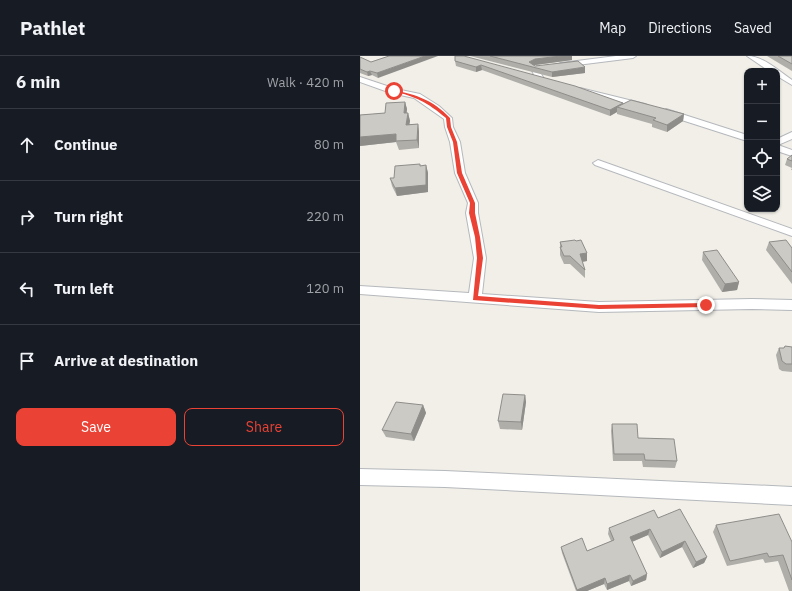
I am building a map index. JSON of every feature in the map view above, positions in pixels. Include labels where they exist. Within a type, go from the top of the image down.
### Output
[{"type":"street","points":[[528,56],[542,67],[633,56]]},
{"type":"street","points":[[750,56],[769,68]]},
{"type":"street","points":[[540,79],[542,67]]},
{"type":"street","points":[[780,75],[792,83]]},
{"type":"street","points":[[360,79],[394,91],[417,96],[436,108],[448,118],[449,127],[455,142],[460,173],[473,203],[472,213],[478,237],[480,258],[475,298]]},
{"type":"street","points":[[569,87],[654,109],[744,137]]},
{"type":"street","points":[[780,141],[792,135]]},
{"type":"street","points":[[780,149],[792,152]]},
{"type":"street","points":[[598,163],[792,233]]},
{"type":"street","points":[[360,290],[599,307],[752,304],[792,305]]},
{"type":"street","points":[[360,477],[445,479],[792,496]]},
{"type":"building","points":[[389,56],[425,56],[377,73],[370,71],[367,72],[360,69],[360,57],[371,62]]},
{"type":"building","points":[[455,56],[464,56],[575,86],[623,103],[610,110],[481,65],[476,67],[455,61]]},
{"type":"building","points":[[490,56],[561,56],[535,59],[529,62],[535,66],[578,61],[585,67],[552,72]]},
{"type":"building","points":[[778,56],[792,56],[792,64]]},
{"type":"building","points":[[631,100],[684,114],[667,125],[653,120],[656,118],[617,107]]},
{"type":"building","points":[[405,102],[404,113],[408,113],[406,125],[418,124],[417,140],[396,141],[396,134],[360,137],[360,115],[385,113],[386,103]]},
{"type":"building","points":[[792,155],[792,161],[787,159]]},
{"type":"building","points":[[420,164],[420,166],[426,165],[426,185],[395,188],[390,178],[394,178],[395,166]]},
{"type":"building","points":[[581,240],[587,253],[580,254],[585,270],[570,256],[564,256],[560,247],[562,247],[560,242]]},
{"type":"building","points":[[786,240],[792,248],[792,272],[769,242]]},
{"type":"building","points":[[717,250],[739,282],[725,284],[703,252]]},
{"type":"building","points":[[785,346],[792,347],[792,364],[786,364],[782,361],[779,348],[784,348]]},
{"type":"building","points":[[503,394],[525,395],[521,422],[498,421]]},
{"type":"building","points":[[396,402],[423,405],[411,434],[382,430]]},
{"type":"building","points":[[612,424],[637,424],[638,438],[674,439],[677,461],[645,460],[644,454],[614,454]]},
{"type":"building","points":[[680,509],[707,557],[696,562],[685,541],[662,552],[650,529],[630,537],[647,574],[633,581],[630,575],[607,584],[605,578],[577,590],[561,547],[582,538],[587,551],[614,540],[609,528],[654,510],[658,518]]},
{"type":"building","points":[[779,514],[792,542],[792,580],[783,555],[769,557],[767,553],[730,561],[716,525]]},
{"type":"route","points":[[394,91],[417,96],[436,108],[448,118],[449,127],[455,142],[460,173],[473,203],[472,213],[478,237],[480,258],[475,298],[599,307],[706,305]]}]
